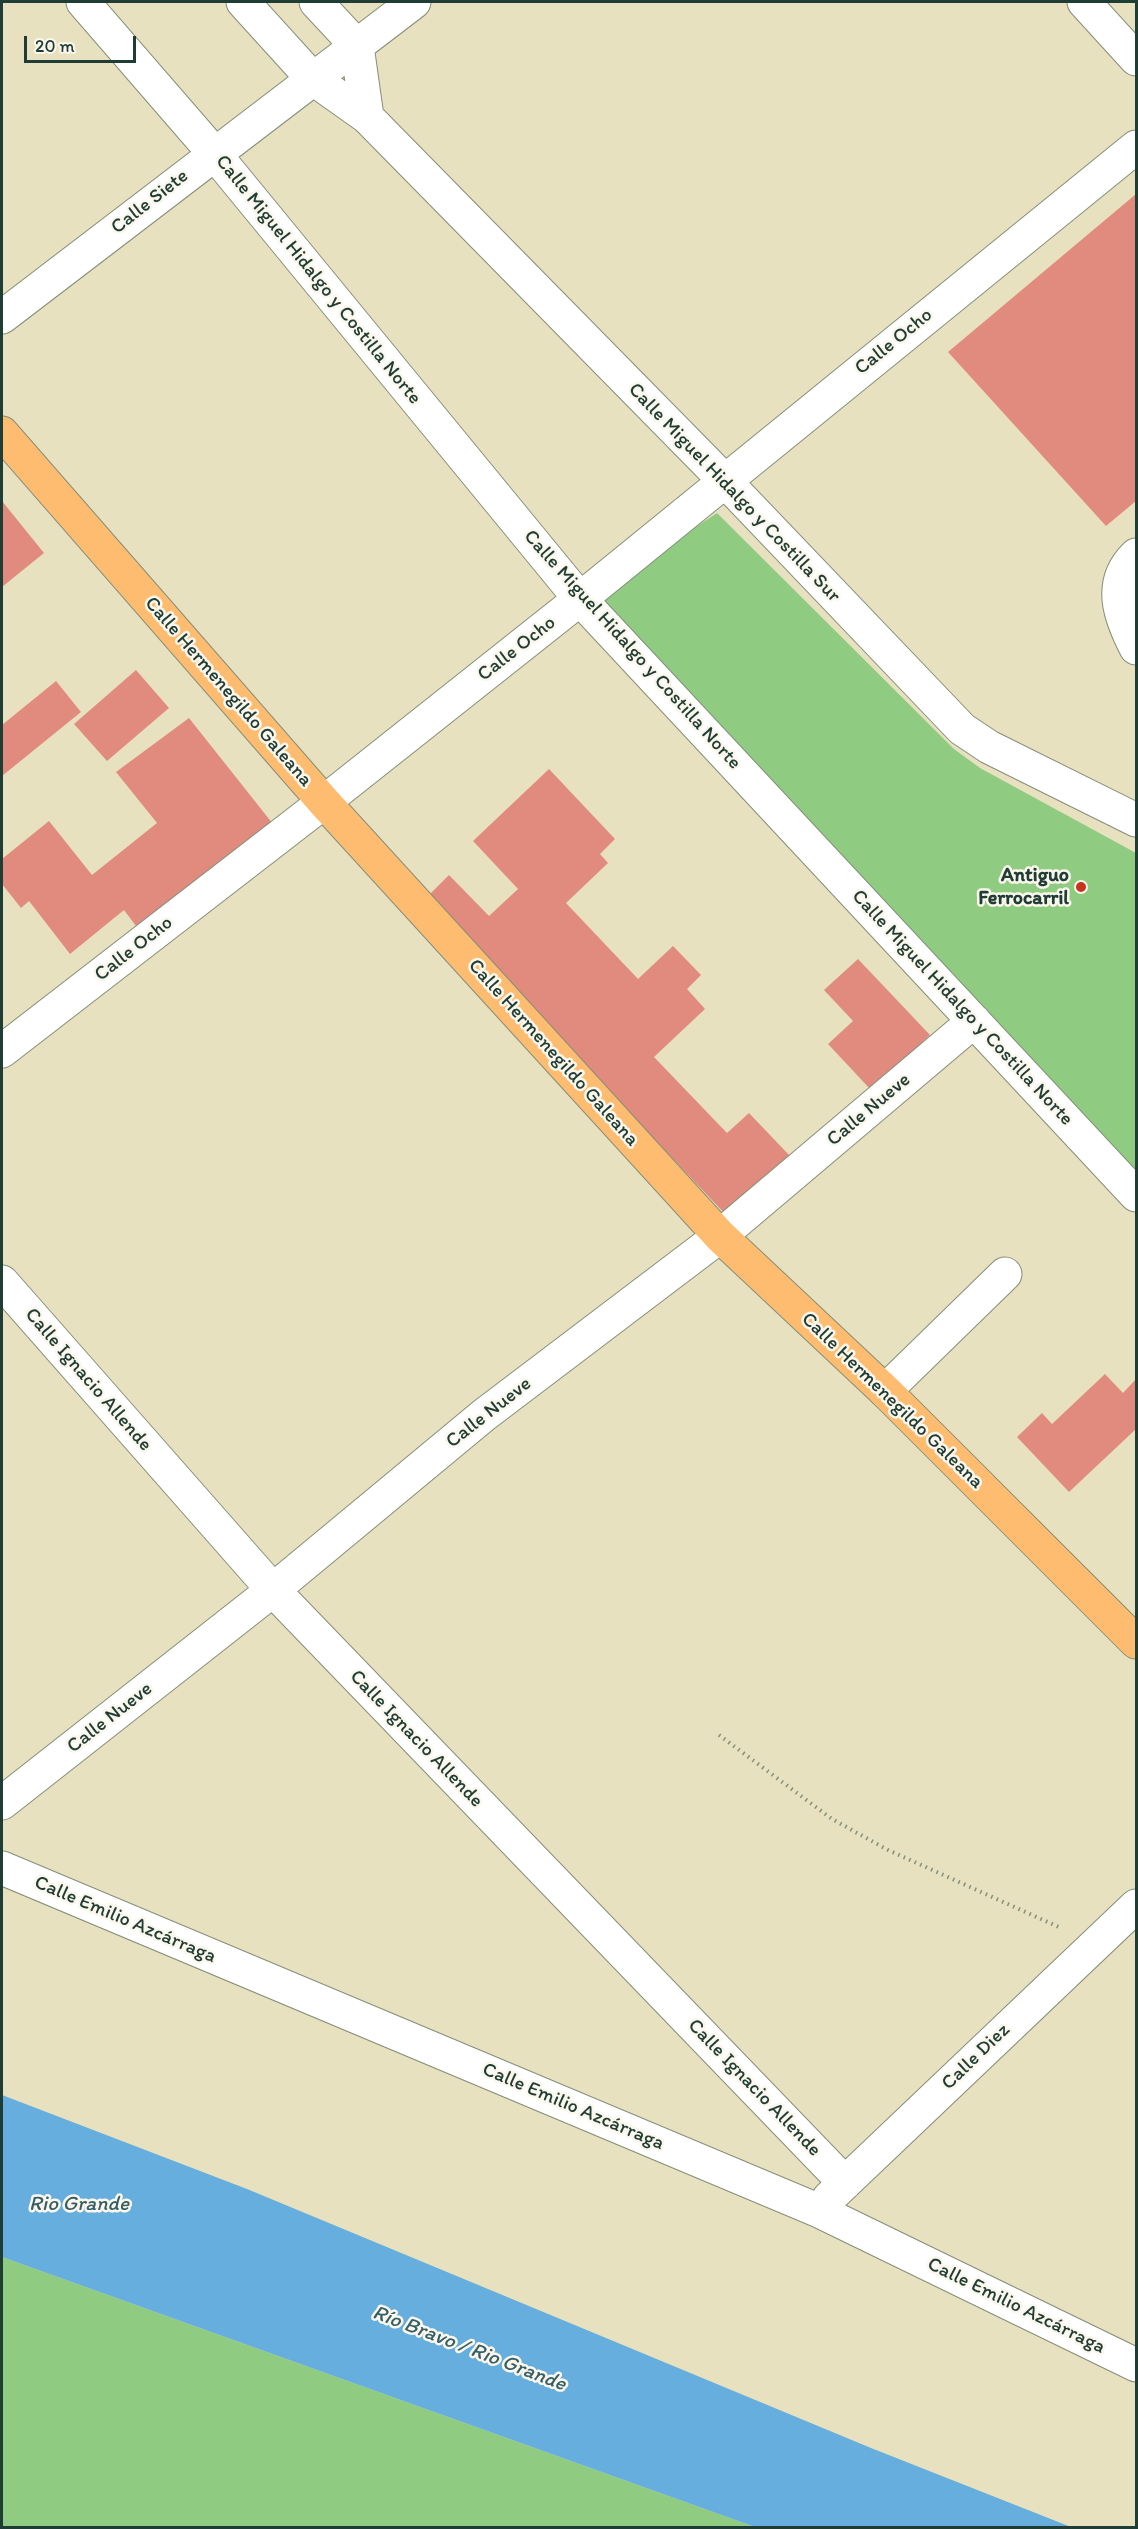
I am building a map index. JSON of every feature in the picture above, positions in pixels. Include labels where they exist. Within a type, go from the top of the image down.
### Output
[{"type":"main road","name":"Calle Hermenegildo Galeana","points":[[2,433],[324,802],[720,1236],[885,1391],[1137,1642]]},
{"type":"street","name":"Calle Miguel Hidalgo y Costilla Norte","points":[[83,2],[213,152],[580,599],[1137,1195]]},
{"type":"street","name":"Calle Miguel Hidalgo y Costilla Sur","points":[[243,2],[312,78],[367,117],[724,480],[962,729],[989,747],[1137,820]]},
{"type":"street","points":[[316,2],[357,46],[367,117]]},
{"type":"street","name":"Calle Siete","points":[[2,317],[213,152],[414,2]]},
{"type":"street","points":[[1084,2],[1137,59]]},
{"type":"street","name":"Calle Ocho","points":[[2,1052],[324,802],[580,599],[1137,147]]},
{"type":"street","points":[[1137,555],[1118,585],[1121,620],[1137,648]]},
{"type":"street","name":"Calle Nueve","points":[[2,1803],[273,1590],[484,1415],[720,1236],[974,1021]]},
{"type":"street","points":[[885,1391],[1005,1274]]},
{"type":"street","name":"Calle Ignacio Allende","points":[[2,1282],[273,1590],[845,2182]]},
{"type":"street","name":"Calle Emilio Azcárraga","points":[[2,1868],[817,2210],[1137,2365]]},
{"type":"street","name":"Calle Diez","points":[[817,2210],[1095,1943],[1137,1906]]},
{"type":"path","points":[[719,1735],[832,1819],[888,1850],[1095,1943]]},
{"type":"green space","points":[[717,513],[954,749],[980,768],[1136,853],[1136,1182],[586,599]]},
{"type":"green space","points":[[2,2257],[755,2527],[2,2528]]},
{"type":"water","name":"Rio Grande","points":[[2,2095],[247,2189],[871,2448],[1071,2527],[755,2527],[2,2257]]},
{"type":"building","points":[[1136,194],[1136,501],[1106,526],[948,352]]},
{"type":"building","points":[[2,501],[44,553],[2,587]]},
{"type":"building","points":[[136,670],[169,708],[107,761],[74,724]]},
{"type":"building","points":[[56,681],[81,712],[2,776],[2,725]]},
{"type":"building","points":[[189,718],[273,824],[139,930],[124,910],[70,954],[29,901],[21,908],[2,884],[2,859],[49,821],[92,875],[157,823],[116,772]]},
{"type":"building","points":[[549,769],[615,839],[600,854],[608,863],[566,903],[638,979],[673,946],[701,975],[687,989],[705,1009],[654,1057],[727,1133],[749,1113],[790,1156],[727,1216],[426,898],[449,875],[489,916],[518,889],[473,841]]},
{"type":"building","points":[[858,959],[930,1035],[871,1090],[828,1044],[853,1021],[824,990]]},
{"type":"building","points":[[1105,1374],[1123,1393],[1136,1379],[1136,1429],[1069,1492],[1017,1437],[1042,1413],[1052,1424]]},
{"type":"place","name":"Antiguo Ferrocarril","points":[[1081,887]]},
{"type":"water label","name":"Río Bravo / Rio Grande","points":[[469,2349]]}]
